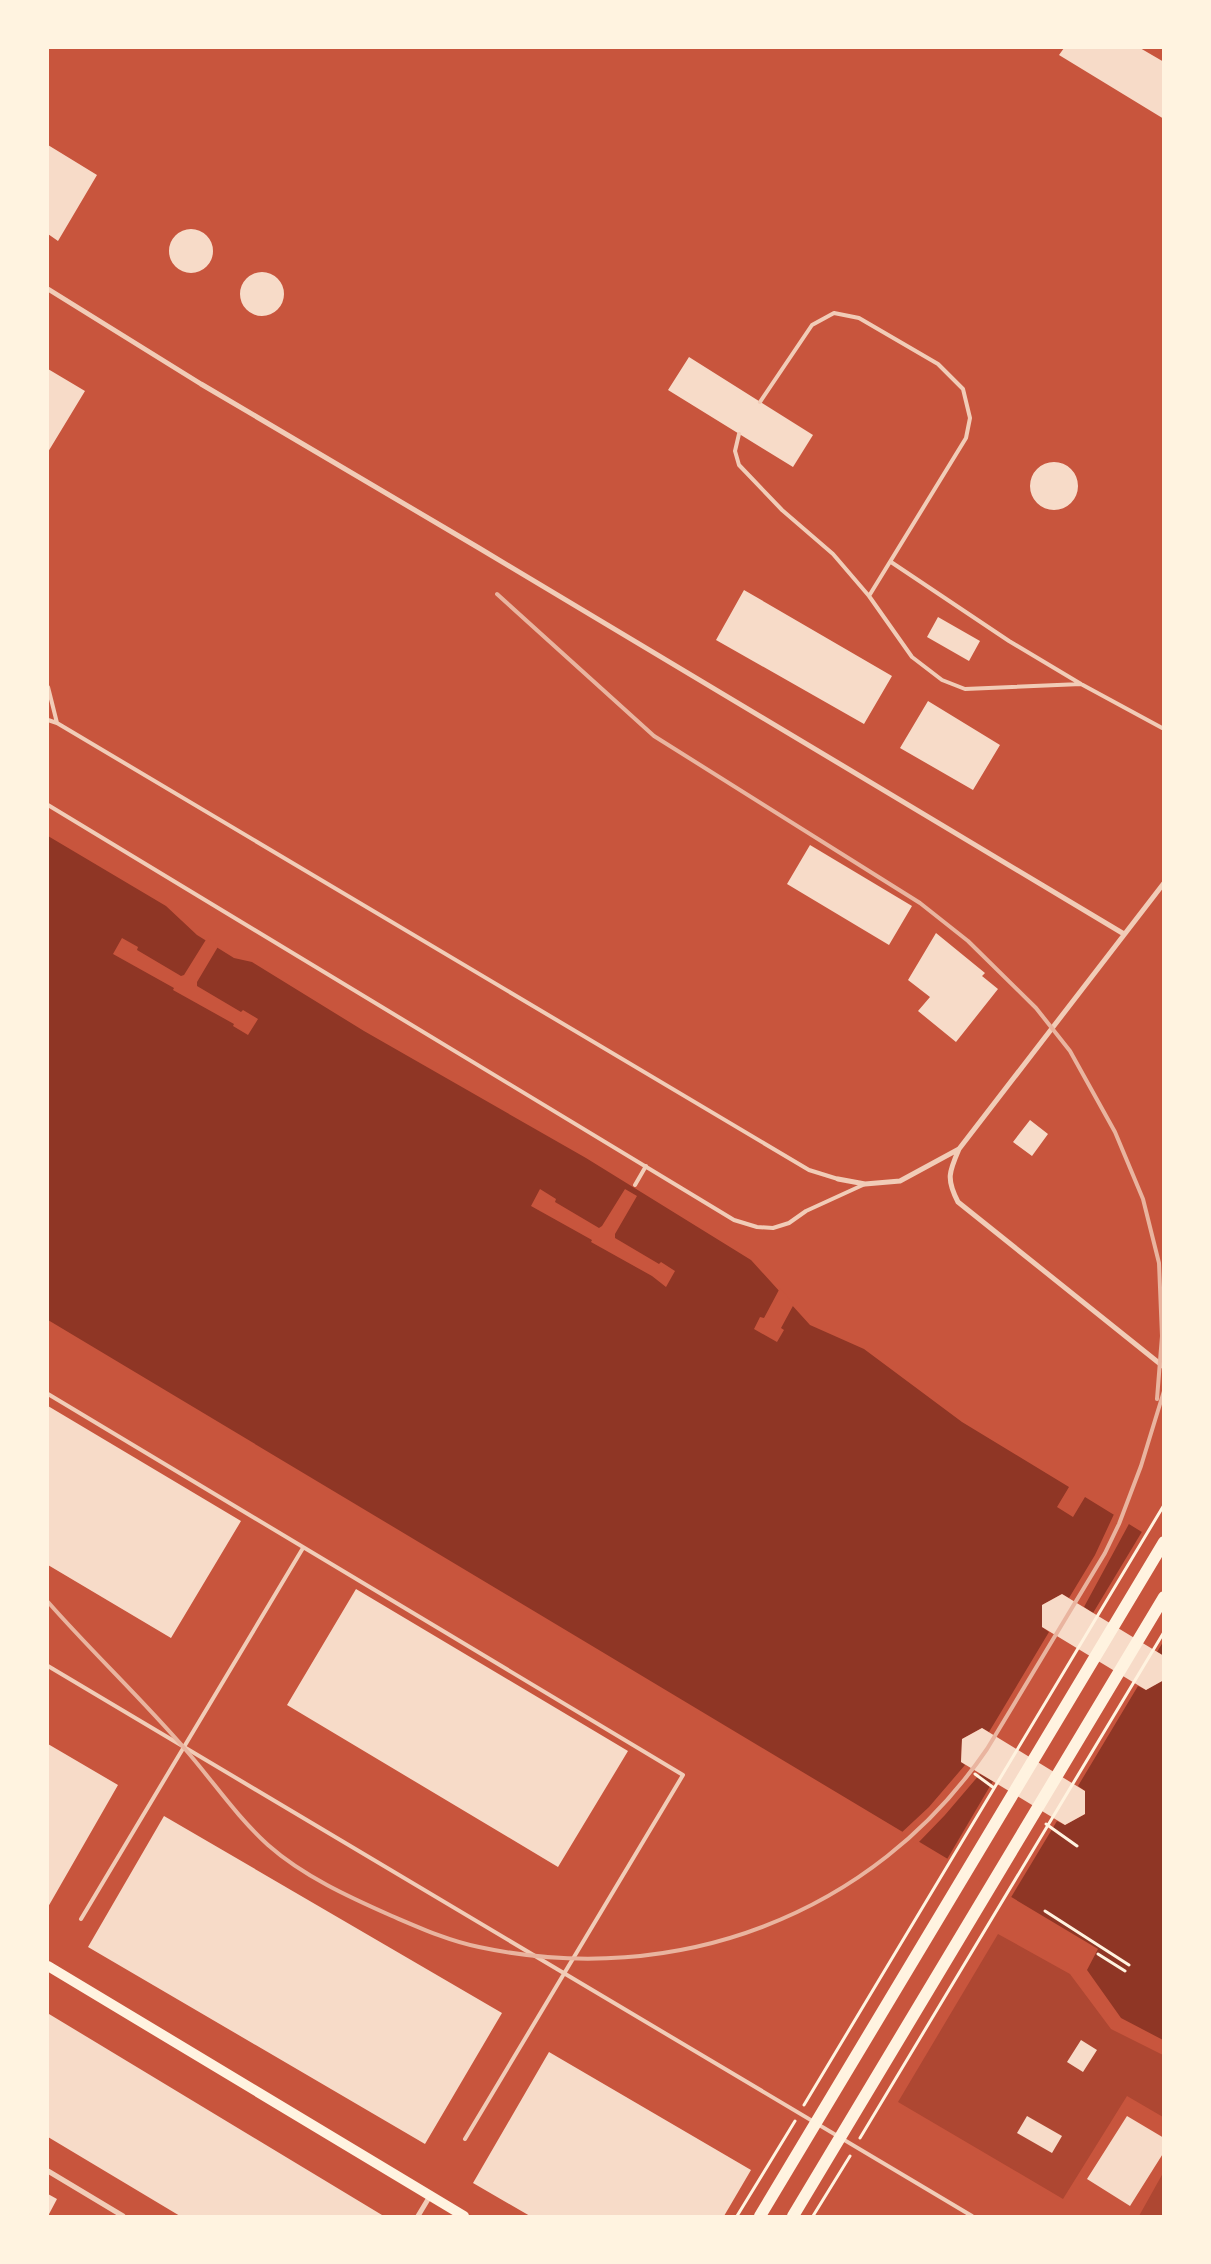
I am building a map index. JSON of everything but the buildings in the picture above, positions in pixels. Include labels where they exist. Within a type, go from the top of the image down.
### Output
[{"type":"main road","points":[[760,2216],[1164,1542]]},
{"type":"main road","points":[[793,2216],[1164,1597]]},
{"type":"main road","points":[[48,1966],[464,2216]]},
{"type":"street","points":[[48,289],[201,384],[470,542],[1124,934]]},
{"type":"street","points":[[1164,883],[959,1149],[950,1171],[950,1186],[958,1202],[1164,1368]]},
{"type":"street","points":[[838,1178],[865,1184],[900,1181],[959,1149]]},
{"type":"street","points":[[48,2171],[123,2216]]},
{"type":"street","points":[[418,2216],[430,2196]]},
{"type":"lane","points":[[760,402],[812,325],[834,313],[859,318],[938,364],[962,389],[970,418],[966,438],[869,596]]},
{"type":"lane","points":[[739,434],[735,451],[739,465],[782,510],[833,554],[869,596],[912,657],[942,680],[965,689],[1081,684]]},
{"type":"lane","points":[[891,562],[1009,641],[1081,684],[1164,729]]},
{"type":"lane","points":[[48,687],[56,723]]},
{"type":"lane","points":[[48,720],[808,1170],[838,1178]]},
{"type":"lane","points":[[48,805],[734,1220],[758,1227],[773,1228],[789,1223],[806,1211],[865,1184]]},
{"type":"lane","points":[[635,1185],[646,1166]]},
{"type":"lane","points":[[48,1394],[682,1775],[465,2139]]},
{"type":"lane","points":[[81,1919],[303,1548]]},
{"type":"lane","points":[[48,1666],[563,1975],[972,2216]]},
{"type":"path","points":[[800,2112],[1164,1505]]},
{"type":"path","points":[[856,2145],[1164,1632]]},
{"type":"path","points":[[1045,1911],[1129,1965]]},
{"type":"path","points":[[1098,1954],[1125,1971]]},
{"type":"path","points":[[737,2216],[795,2120]]},
{"type":"path","points":[[814,2215],[851,2153]]},
{"type":"shaded area","points":[[48,836],[166,906],[197,935],[234,958],[252,962],[364,1031],[586,1158],[751,1260],[810,1325],[864,1349],[962,1422],[1069,1487],[1057,1507],[1073,1517],[1085,1497],[1163,1545],[1163,2040],[1121,2018],[1087,1970],[1098,1949],[48,1320]]},
{"type":"shaded area","points":[[998,1934],[1070,1974],[1111,2029],[1163,2055],[1163,2117],[1127,2096],[1063,2199],[898,2102]]},
{"type":"shaded area","points":[[1163,2173],[1163,2216],[1139,2216]]},
{"type":"pier","points":[[122,938],[138,947],[137,950],[181,976],[184,975],[207,938],[219,945],[197,982],[197,986],[241,1012],[243,1010],[258,1019],[248,1035],[233,1026],[234,1024],[173,990],[174,988],[113,954]]},
{"type":"pier","points":[[540,1189],[556,1199],[555,1202],[599,1228],[625,1189],[637,1196],[615,1234],[615,1238],[659,1264],[661,1262],[675,1271],[666,1287],[652,1276],[591,1242],[592,1240],[531,1206]]},
{"type":"pier","points":[[780,1288],[794,1304],[781,1328],[784,1330],[777,1342],[754,1329],[760,1317],[764,1318]]},
{"type":"pier","points":[[1115,1512],[1130,1522],[1084,1607],[1093,1613],[1143,1530],[1164,1542],[1163,1642],[1157,1652],[1163,1656],[1163,1680],[1146,1690],[1138,1686],[1078,1786],[1085,1791],[1085,1814],[1065,1825],[1057,1821],[1010,1899],[946,1861],[993,1781],[980,1774],[917,1844],[900,1834],[929,1807],[965,1765],[961,1762],[962,1739],[982,1728],[989,1732],[1049,1632],[1042,1627],[1042,1605],[1062,1594],[1069,1598],[1095,1555]]},
{"type":"railway","points":[[497,594],[654,736],[920,903],[968,941],[1036,1008],[1070,1051],[1115,1132],[1143,1199],[1159,1263],[1162,1336],[1157,1399]]},
{"type":"railway","points":[[48,1602],[168,1730],[257,1834],[282,1856],[327,1885],[424,1930],[479,1947],[552,1957],[625,1957],[696,1947],[764,1926],[828,1896],[887,1856],[940,1807],[987,1749],[1105,1553],[1119,1524],[1141,1466],[1164,1391]]}]
